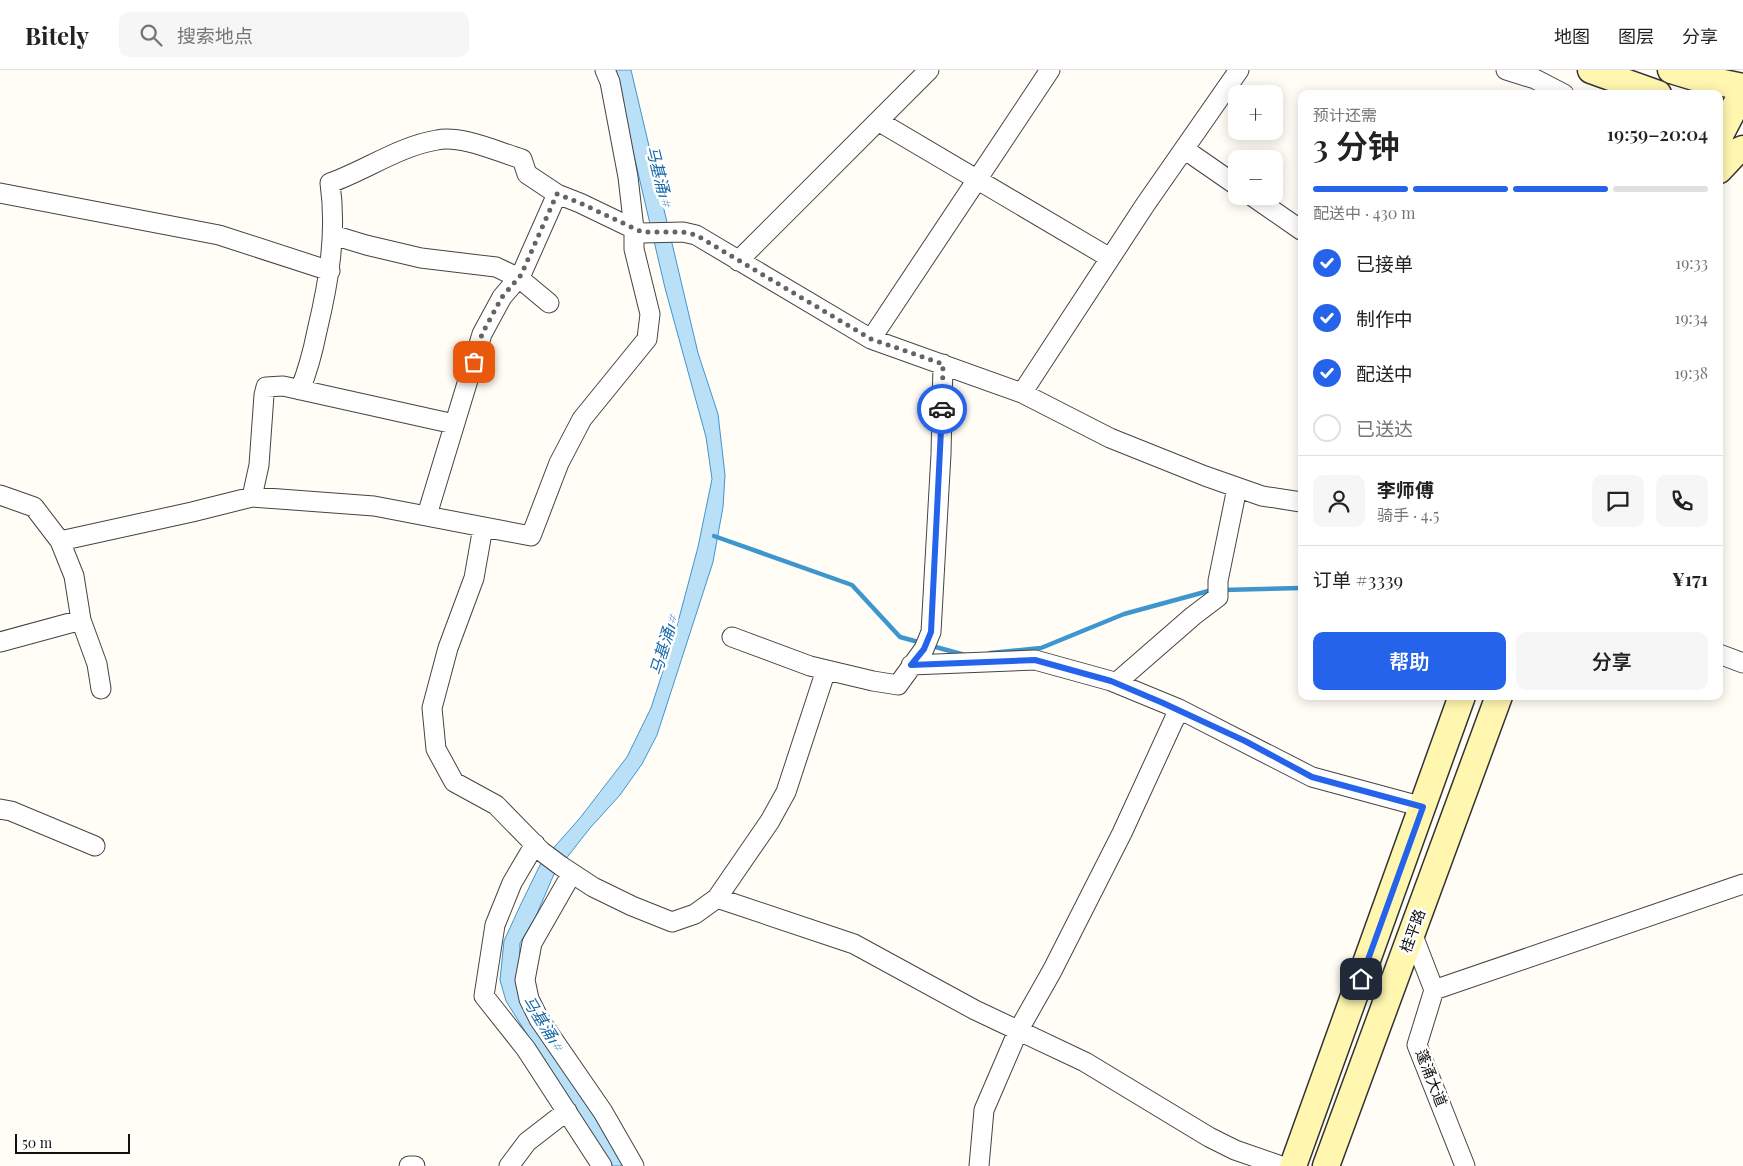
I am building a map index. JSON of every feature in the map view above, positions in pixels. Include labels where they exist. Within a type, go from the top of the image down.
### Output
[{"type":"main road","points":[[1687,78],[1743,87]]},
{"type":"main road","points":[[1607,80],[1643,90]]},
{"type":"main road","points":[[1728,120],[1743,92]]},
{"type":"main road","points":[[1723,166],[1736,152],[1743,149]]},
{"type":"main road","points":[[1293,1166],[1461,700]]},
{"type":"main road","name":"桂平路","points":[[1326,1166],[1498,700]]},
{"type":"street","points":[[60,541],[252,497],[374,506],[531,536],[559,463],[582,419],[647,339],[650,314],[634,249],[638,231],[610,82],[605,70]]},
{"type":"street","points":[[738,261],[929,70]]},
{"type":"street","points":[[871,339],[1050,70]]},
{"type":"street","points":[[1022,393],[1110,258],[1239,70]]},
{"type":"street","points":[[1506,70],[1535,80],[1556,90]]},
{"type":"street","points":[[878,121],[1110,258]]},
{"type":"street","points":[[300,390],[308,372],[330,271],[334,212],[330,183],[404,150],[438,139],[464,141],[522,159],[527,174],[557,194],[638,231],[696,235],[871,339],[1022,393],[1110,438],[1237,488],[1262,496],[1298,502]]},
{"type":"street","points":[[1184,149],[1228,179]]},
{"type":"street","points":[[0,193],[219,235],[330,271]]},
{"type":"street","points":[[428,515],[482,334],[502,297],[519,278],[557,194]]},
{"type":"street","points":[[1265,205],[1298,228]]},
{"type":"street","points":[[333,235],[421,258],[496,267],[519,278],[549,303]]},
{"type":"street","points":[[732,638],[810,666],[898,685],[927,640],[941,454],[943,364]]},
{"type":"street","points":[[252,497],[258,465],[266,387],[283,386],[454,424]]},
{"type":"street","points":[[1116,683],[1193,616],[1218,589],[1237,488]]},
{"type":"street","points":[[0,495],[34,506],[60,541],[74,576],[81,620],[97,664],[101,689]]},
{"type":"street","points":[[483,527],[474,578],[448,648],[432,708],[436,749],[454,782],[496,805],[538,848],[566,869],[593,887],[632,906],[672,922],[695,914],[717,898],[770,821],[786,792],[826,670]]},
{"type":"street","points":[[0,642],[81,620]]},
{"type":"street","points":[[1723,656],[1743,664]]},
{"type":"street","points":[[911,665],[1035,660],[1116,683],[1179,709],[1312,777],[1423,807]]},
{"type":"street","points":[[979,1166],[984,1110],[1018,1031],[1052,971],[1122,833],[1179,709]]},
{"type":"street","points":[[0,809],[11,811],[95,846]]},
{"type":"street","points":[[538,848],[512,883],[495,925],[484,996],[526,1049],[602,1166]]},
{"type":"street","points":[[566,869],[532,943],[525,980],[529,999],[539,1019],[603,1112],[634,1166]]},
{"type":"street","points":[[1412,933],[1434,990],[1743,884]]},
{"type":"street","points":[[717,898],[854,944],[975,1010],[1085,1062],[1209,1137],[1235,1150],[1281,1166]]},
{"type":"street","name":"蓬涌大道","points":[[1434,990],[1417,1045],[1465,1166]]},
{"type":"street","points":[[509,1166],[527,1142],[567,1111]]},
{"type":"street","points":[[409,1166],[415,1166]]},
{"type":"water","points":[[614,70],[631,70],[698,353],[718,414],[725,475],[723,507],[713,562],[657,735],[642,764],[620,795],[590,828],[554,874],[536,916],[520,943],[519,984],[625,1166],[610,1166],[506,1001],[500,980],[504,941],[542,861],[580,818],[627,757],[651,708],[674,637],[698,547],[712,479],[706,437],[665,288]]},
{"type":"waterway","points":[[714,536],[852,585],[900,637],[922,643]]},
{"type":"waterway","points":[[1223,590],[1298,588]]},
{"type":"waterway","points":[[990,653],[1041,648],[1124,614],[1212,590]]},
{"type":"waterway","points":[[932,646],[965,655]]},
{"type":"way so far","points":[[474,362],[482,334],[502,297],[521,275],[557,194],[642,232],[683,232],[696,235],[871,339],[943,364],[942,409]]},
{"type":"route","points":[[942,409],[931,632],[924,649],[911,665],[1035,660],[1111,681],[1179,709],[1245,741],[1312,777],[1423,807],[1361,979]]},
{"type":"water label","name":"马基涌1#","points":[[660,177]]},
{"type":"water label","name":"马基涌1#","points":[[664,644]]},
{"type":"water label","name":"马基涌1#","points":[[544,1024]]}]
